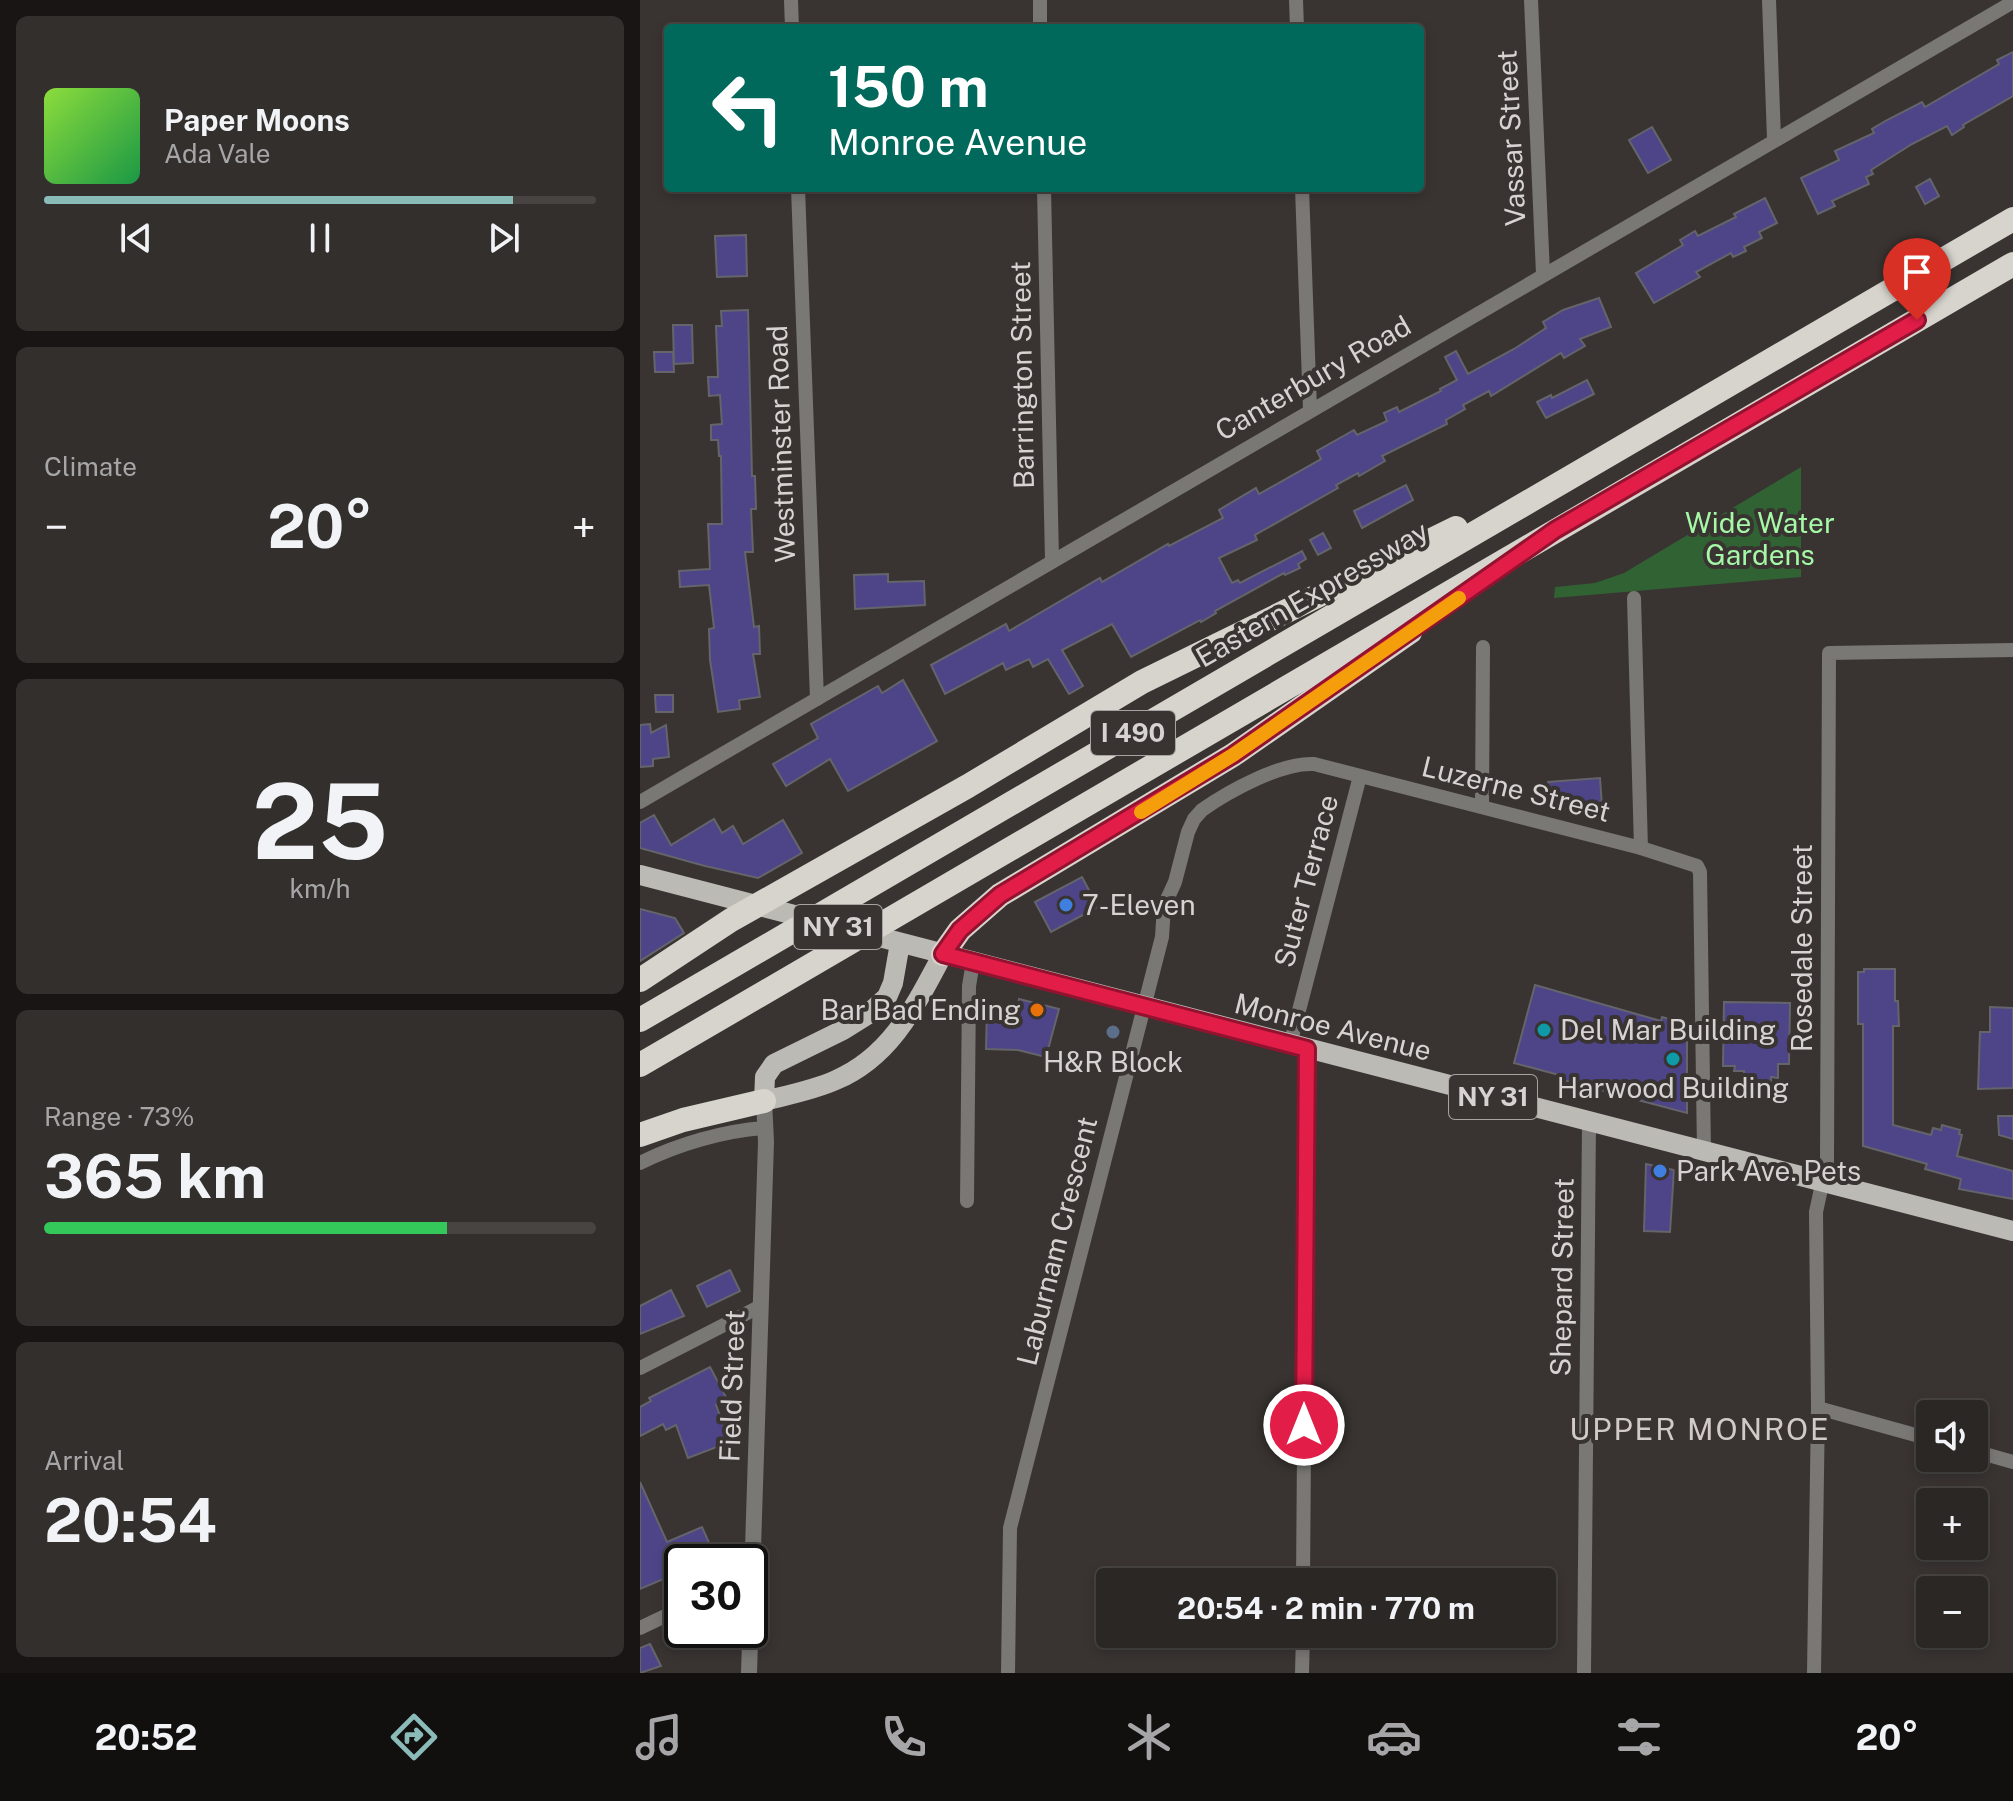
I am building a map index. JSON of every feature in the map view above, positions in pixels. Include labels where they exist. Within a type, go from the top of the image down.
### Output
[{"type":"highway","name":"Eastern Expressway","points":[[640,1020],[2006,222]]},
{"type":"highway","name":"I 490","points":[[640,1065],[2013,264]]},
{"type":"highway","points":[[1869,348],[2013,281]]},
{"type":"highway","points":[[640,980],[766,909],[1142,682],[1626,445]]},
{"type":"highway","points":[[943,954],[960,930],[1000,895],[1233,755],[1555,530]]},
{"type":"highway","points":[[640,1135],[683,1120],[764,1101]]},
{"type":"main road","name":"Monroe Avenue","points":[[640,875],[2013,1231]]},
{"type":"main road","points":[[900,943],[893,983],[887,997],[851,1025],[779,1060],[765,1077],[764,1101],[835,1081],[872,1058],[902,1027],[943,954]]},
{"type":"street","points":[[791,0],[792,24]]},
{"type":"street","points":[[1040,0],[1040,24]]},
{"type":"street","points":[[1296,0],[1297,24]]},
{"type":"street","name":"Vassar Street","points":[[1531,0],[1543,274]]},
{"type":"street","points":[[1769,0],[1774,139]]},
{"type":"street","name":"Canterbury Road","points":[[640,802],[2013,2]]},
{"type":"street","name":"Westminster Road","points":[[798,192],[817,699]]},
{"type":"street","name":"Barrington Street","points":[[1044,192],[1052,560]]},
{"type":"street","points":[[1302,192],[1310,409]]},
{"type":"street","points":[[1634,598],[1641,848]]},
{"type":"street","points":[[1482,806],[1483,647]]},
{"type":"street","name":"Rosedale Street","points":[[1814,1673],[1818,1408],[1816,1212],[1827,1161],[1829,653],[2013,650]]},
{"type":"street","name":"Laburnam Crescent","points":[[1008,1673],[1010,1528],[1162,937],[1161,924],[1166,901],[1175,882],[1188,832],[1198,814],[1215,802],[1280,769],[1296,764],[1314,764]]},
{"type":"street","name":"Luzerne Street","points":[[1314,764],[1692,863],[1700,872],[1704,1152]]},
{"type":"street","name":"Suter Terrace","points":[[1303,1568],[1298,1047],[1360,776]]},
{"type":"street","points":[[967,1201],[969,986],[973,962]]},
{"type":"street","name":"Field Street","points":[[752,1544],[761,1306],[764,1101]]},
{"type":"street","name":"Shepard Street","points":[[1584,1673],[1589,1122]]},
{"type":"street","points":[[640,1163],[701,1140],[765,1128]]},
{"type":"street","points":[[640,1368],[761,1306]]},
{"type":"street","points":[[1818,1408],[1916,1435]]},
{"type":"street","points":[[1988,1455],[2013,1462]]},
{"type":"street","points":[[640,1628],[664,1617]]},
{"type":"street","name":"Field Street","points":[[749,1673],[750,1648]]},
{"type":"street","points":[[1302,1673],[1303,1648]]},
{"type":"green space","name":"Wide Water Gardens","points":[[1801,467],[1801,577],[1554,598],[1555,587],[1595,583],[1624,573]]},
{"type":"building","points":[[2013,52],[2013,96],[1963,125],[1952,135],[1947,126],[1912,144],[1871,170],[1873,174],[1866,177],[1869,184],[1832,201],[1835,206],[1818,214],[1801,178],[1839,160],[1835,151],[1874,133],[1872,129],[1887,120],[1922,102],[1925,107],[1999,64],[1997,60]]},
{"type":"building","points":[[1652,127],[1671,160],[1648,173],[1629,140]]},
{"type":"building","points":[[1930,179],[1939,196],[1925,204],[1916,187]]},
{"type":"building","points":[[1765,198],[1777,223],[1759,232],[1762,238],[1744,247],[1746,251],[1733,257],[1731,253],[1696,272],[1700,277],[1654,303],[1636,273],[1683,245],[1680,240],[1695,231],[1698,236]]},
{"type":"building","points":[[746,235],[747,276],[717,277],[715,236]]},
{"type":"building","points":[[1599,298],[1611,327],[1580,339],[1585,346],[1564,358],[1561,353],[1491,396],[1489,391],[1463,405],[1465,409],[1446,420],[1447,424],[1382,456],[1385,461],[1336,485],[1338,488],[1255,535],[1257,540],[1219,558],[1232,583],[1238,580],[1240,583],[1302,551],[1306,559],[1298,564],[1300,568],[1284,573],[1201,622],[1131,657],[1112,624],[1062,650],[1083,686],[1069,694],[1048,659],[1033,667],[1029,659],[1006,670],[1003,663],[945,694],[931,665],[1006,624],[1009,631],[1100,578],[1102,582],[1168,544],[1223,518],[1219,510],[1256,488],[1259,494],[1321,459],[1317,451],[1354,430],[1357,435],[1387,421],[1384,413],[1397,407],[1399,412],[1441,391],[1457,380],[1445,357],[1456,351],[1468,374],[1546,328],[1543,322],[1563,310]]},
{"type":"building","points":[[748,310],[752,476],[755,476],[756,509],[751,509],[753,552],[745,552],[754,627],[759,626],[760,654],[753,654],[760,697],[739,700],[740,709],[718,712],[710,660],[709,629],[714,628],[709,585],[680,587],[679,571],[710,569],[708,524],[722,524],[721,456],[718,440],[711,440],[711,425],[722,424],[720,395],[709,396],[708,377],[718,377],[716,326],[722,326],[721,311]]},
{"type":"building","points":[[673,325],[692,325],[693,363],[674,364]]},
{"type":"building","points":[[654,352],[673,352],[674,372],[655,372]]},
{"type":"building","points":[[1587,380],[1594,394],[1546,418],[1537,402]]},
{"type":"building","points":[[1406,485],[1413,500],[1362,528],[1354,511]]},
{"type":"building","points":[[1323,533],[1331,548],[1318,555],[1310,540]]},
{"type":"building","points":[[888,574],[888,582],[924,581],[925,605],[855,609],[854,575]]},
{"type":"building","points":[[903,680],[937,741],[848,791],[830,759],[786,786],[773,764],[818,738],[811,724],[878,686],[882,693]]},
{"type":"building","points":[[655,695],[673,695],[673,712],[656,712]]},
{"type":"building","points":[[650,724],[651,733],[666,725],[669,757],[653,759],[653,766],[640,767],[640,725]]},
{"type":"building","points":[[1600,778],[1602,806],[1550,810],[1548,782]]},
{"type":"building","points":[[654,815],[671,845],[714,819],[722,833],[733,826],[743,844],[783,820],[802,853],[758,878],[705,866],[640,848],[640,823]]},
{"type":"building","name":"7-Eleven","points":[[1082,877],[1098,907],[1051,932],[1035,902]]},
{"type":"building","points":[[640,909],[675,918],[684,933],[640,961]]},
{"type":"building","points":[[1864,969],[1895,969],[1899,1026],[1893,1026],[1893,1125],[1931,1135],[1933,1128],[1941,1130],[1942,1125],[1960,1130],[1959,1134],[1962,1135],[1957,1156],[2013,1171],[2013,1199],[1959,1189],[1961,1179],[1925,1169],[1927,1164],[1863,1146],[1863,1024],[1858,1024],[1858,972],[1864,972]]},
{"type":"building","points":[[1535,985],[1661,1021],[1662,1017],[1687,1024],[1687,1113],[1562,1080],[1563,1076],[1514,1063]]},
{"type":"building","points":[[1019,999],[1059,1009],[1046,1057],[1018,1050],[986,1049],[987,1008],[1018,1008]]},
{"type":"building","points":[[1724,1002],[1790,1003],[1789,1064],[1778,1064],[1778,1078],[1771,1077],[1771,1089],[1751,1089],[1751,1084],[1744,1084],[1744,1071],[1734,1071],[1735,1066],[1723,1066]]},
{"type":"building","points":[[1990,1007],[2013,1008],[2013,1088],[1978,1089],[1980,1032],[1990,1032]]},
{"type":"building","points":[[1998,1116],[2013,1116],[2013,1139],[1999,1135]]},
{"type":"building","points":[[1646,1164],[1674,1170],[1670,1232],[1644,1231]]},
{"type":"building","points":[[730,1270],[740,1291],[707,1307],[697,1286]]},
{"type":"building","points":[[671,1290],[684,1316],[640,1334],[640,1306]]},
{"type":"building","points":[[710,1367],[727,1399],[716,1405],[730,1442],[688,1458],[676,1425],[666,1430],[663,1424],[640,1436],[640,1407],[651,1401],[649,1398]]},
{"type":"building","points":[[640,1482],[667,1542],[702,1527],[710,1544],[664,1544],[664,1579],[640,1589]]},
{"type":"building","points":[[650,1644],[661,1666],[640,1673],[640,1648]]},
{"type":"slow traffic","points":[[1141,812],[1233,755],[1459,598]]},
{"type":"place","name":"7-Eleven","points":[[1066,905]]},
{"type":"place","name":"Bar Bad Ending","points":[[1037,1010]]},
{"type":"place","name":"Del Mar Building","points":[[1544,1030]]},
{"type":"place","name":"H&R Block","points":[[1113,1032]]},
{"type":"place","name":"Harwood Building","points":[[1673,1059]]},
{"type":"place","name":"Park Ave. Pets","points":[[1660,1171]]},
{"type":"district","name":"UPPER MONROE","points":[[1700,1430]]},
{"type":"route","points":[[1304,1425],[1307,1049],[943,954],[960,930],[1000,895],[1233,755],[1555,530],[1917,320]]}]
